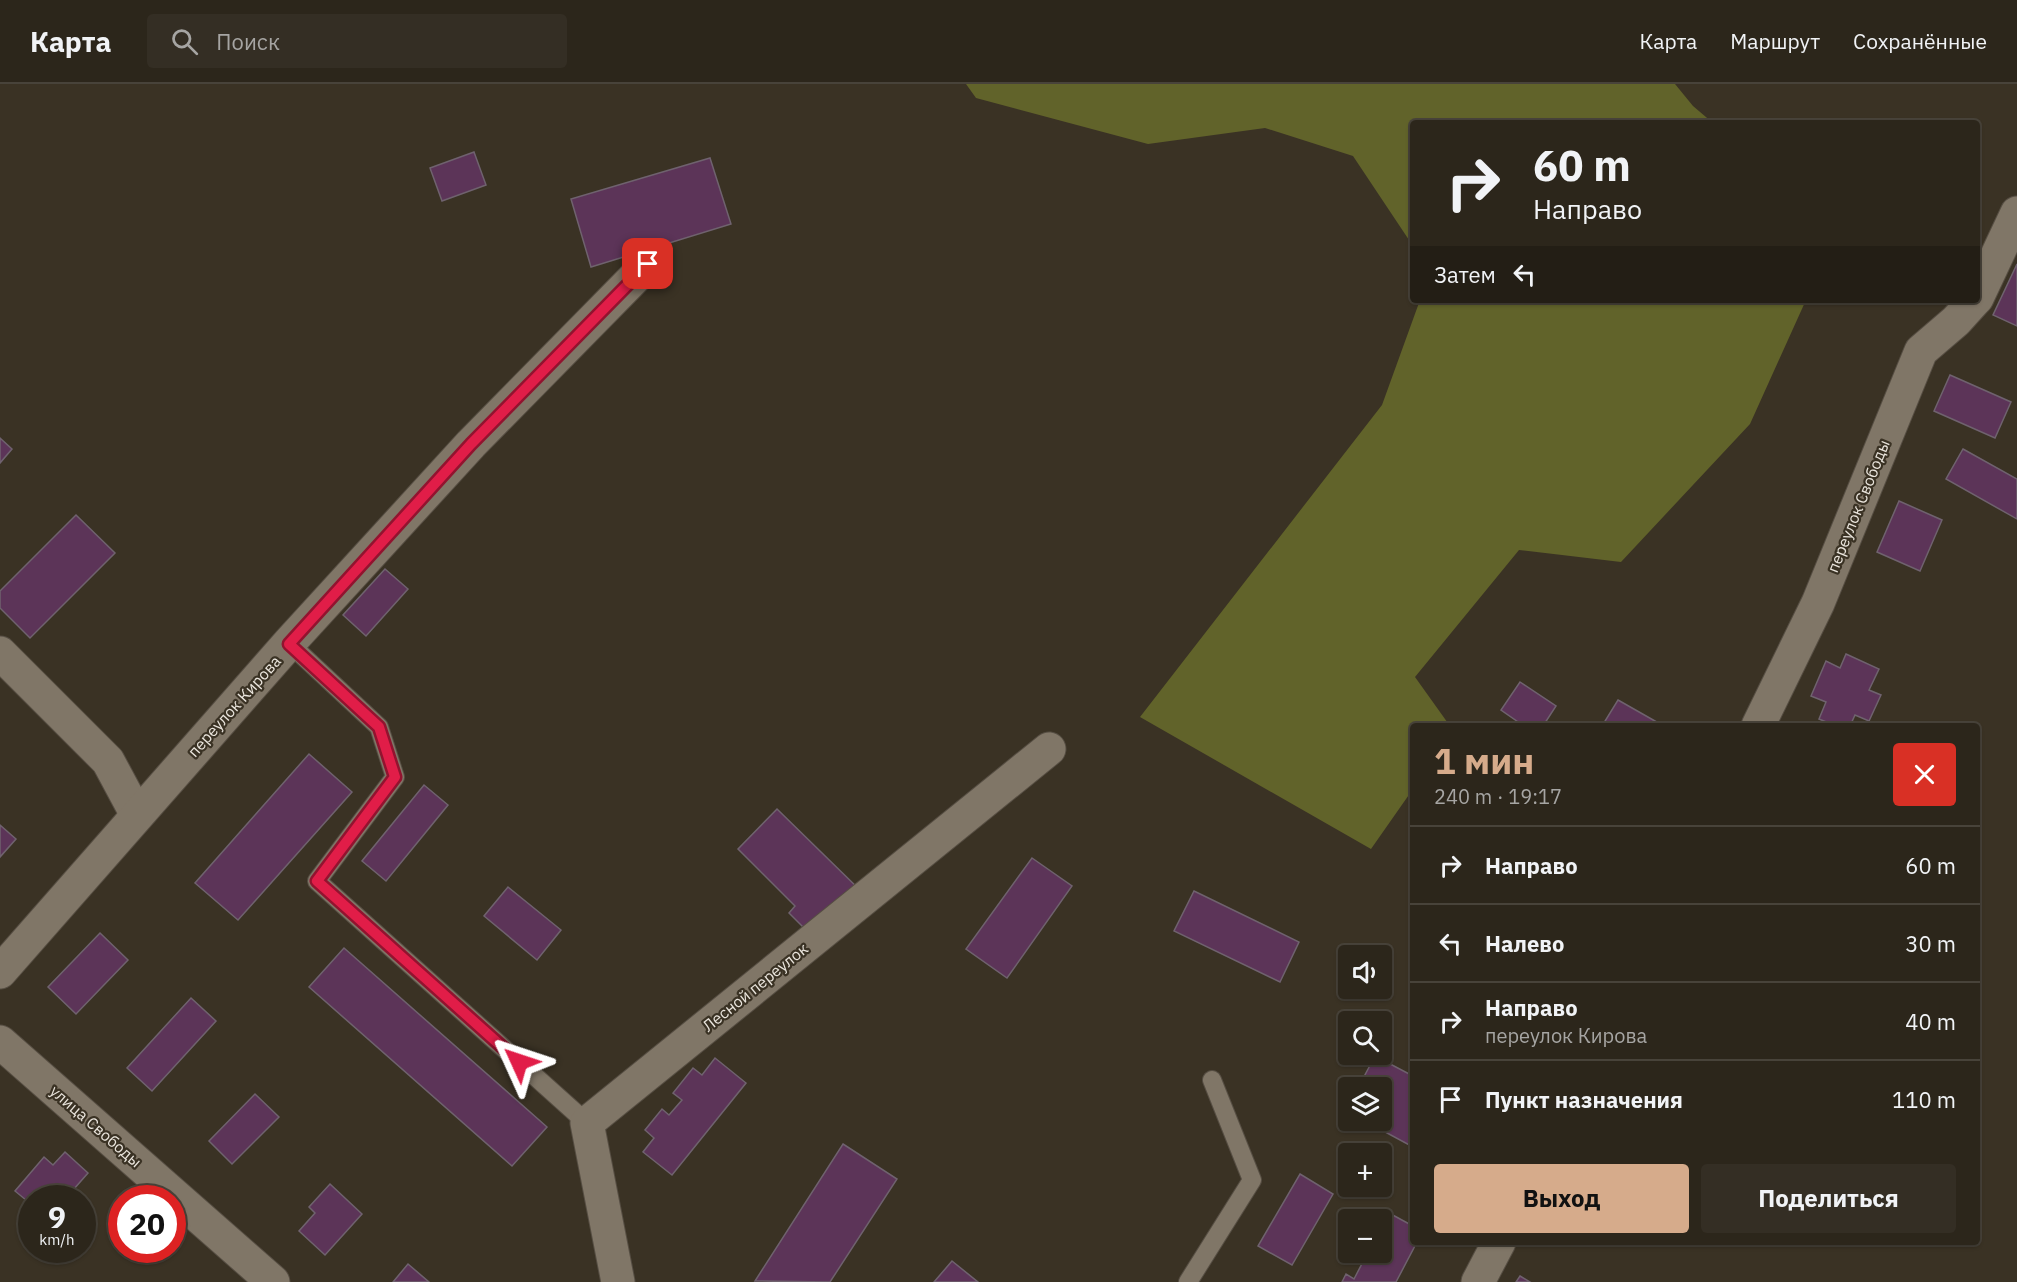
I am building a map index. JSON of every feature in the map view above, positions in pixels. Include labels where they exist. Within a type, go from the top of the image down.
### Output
[{"type":"street","name":"переулок Свободы","points":[[1980,291],[2017,213]]},
{"type":"street","name":"переулок Кирова","points":[[0,972],[289,644],[471,444],[648,264]]},
{"type":"street","name":"переулок Свободы","points":[[1759,723],[1818,603],[1921,351],[1956,321],[1972,303]]},
{"type":"street","points":[[0,653],[108,761],[137,815]]},
{"type":"street","name":"Лесной переулок","points":[[587,1123],[1049,749]]},
{"type":"street","name":"улица Свободы","points":[[0,1042],[273,1282]]},
{"type":"street","points":[[587,1123],[618,1282]]},
{"type":"street","points":[[1478,1282],[1497,1245]]},
{"type":"lane","points":[[289,644],[379,727],[395,777],[317,881],[587,1123]]},
{"type":"lane","points":[[1188,1282],[1252,1180],[1212,1080]]},
{"type":"shaded area","points":[[966,84],[1675,84],[1693,106],[1709,120],[1410,120],[1410,242],[1353,156],[1265,128],[1148,144],[976,98]]},
{"type":"shaded area","points":[[1419,303],[1805,303],[1750,424],[1621,562],[1519,550],[1415,677],[1448,723],[1410,723],[1410,793],[1371,849],[1140,717],[1382,405]]},
{"type":"building","points":[[474,152],[486,185],[442,201],[430,168]]},
{"type":"building","points":[[710,158],[731,224],[591,267],[571,199]]},
{"type":"building","points":[[2017,264],[2017,326],[1993,315]]},
{"type":"building","points":[[1950,375],[2011,402],[1995,438],[1934,411]]},
{"type":"building","points":[[0,438],[12,449],[0,463]]},
{"type":"building","points":[[1963,449],[2017,479],[2017,519],[1946,479]]},
{"type":"building","points":[[1899,501],[1942,520],[1920,571],[1877,552]]},
{"type":"building","points":[[76,515],[115,553],[30,638],[0,608],[0,591]]},
{"type":"building","points":[[385,569],[408,589],[366,636],[343,615]]},
{"type":"building","points":[[1846,654],[1879,669],[1869,690],[1881,695],[1869,721],[1855,715],[1851,723],[1829,723],[1819,719],[1826,702],[1811,696],[1826,661],[1840,668]]},
{"type":"building","points":[[1520,682],[1556,706],[1545,723],[1520,723],[1501,710]]},
{"type":"building","points":[[1618,700],[1658,723],[1604,723]]},
{"type":"building","points":[[309,754],[352,792],[238,920],[195,883]]},
{"type":"building","points":[[424,785],[448,805],[386,881],[362,861]]},
{"type":"building","points":[[777,809],[865,895],[818,942],[789,913],[795,906],[738,849]]},
{"type":"building","points":[[0,825],[16,839],[0,857]]},
{"type":"building","points":[[1032,858],[1072,886],[1007,978],[966,949]]},
{"type":"building","points":[[508,887],[561,930],[537,960],[484,916]]},
{"type":"building","points":[[1194,891],[1299,942],[1280,982],[1174,931]]},
{"type":"building","points":[[100,933],[128,960],[76,1014],[48,987]]},
{"type":"building","points":[[344,948],[547,1127],[512,1166],[309,987]]},
{"type":"building","points":[[191,998],[216,1021],[152,1091],[127,1068]]},
{"type":"building","points":[[715,1058],[746,1083],[672,1175],[643,1152],[654,1138],[645,1130],[662,1109],[669,1115],[682,1100],[673,1093],[693,1068],[702,1075]]},
{"type":"building","points":[[1370,1065],[1392,1065],[1410,1074],[1410,1145],[1383,1131],[1392,1131],[1392,1077],[1364,1077]]},
{"type":"building","points":[[255,1094],[279,1117],[232,1164],[209,1141]]},
{"type":"building","points":[[843,1144],[897,1179],[830,1282],[755,1281]]},
{"type":"building","points":[[65,1152],[88,1173],[77,1185],[20,1185],[44,1157],[53,1165]]},
{"type":"building","points":[[1300,1174],[1333,1194],[1292,1265],[1258,1246]]},
{"type":"building","points":[[330,1184],[362,1214],[325,1255],[299,1231],[315,1213],[309,1207]]},
{"type":"building","points":[[1392,1215],[1410,1224],[1410,1245],[1415,1245],[1396,1282],[1342,1282],[1346,1274],[1354,1279],[1362,1263],[1392,1263]]},
{"type":"building","points":[[952,1261],[978,1282],[934,1282]]},
{"type":"building","points":[[408,1264],[429,1282],[393,1282]]},
{"type":"building","points":[[1520,1276],[1530,1282],[1516,1282]]},
{"type":"route","points":[[519,1062],[317,881],[395,777],[379,727],[289,644],[471,444],[648,264]]}]
